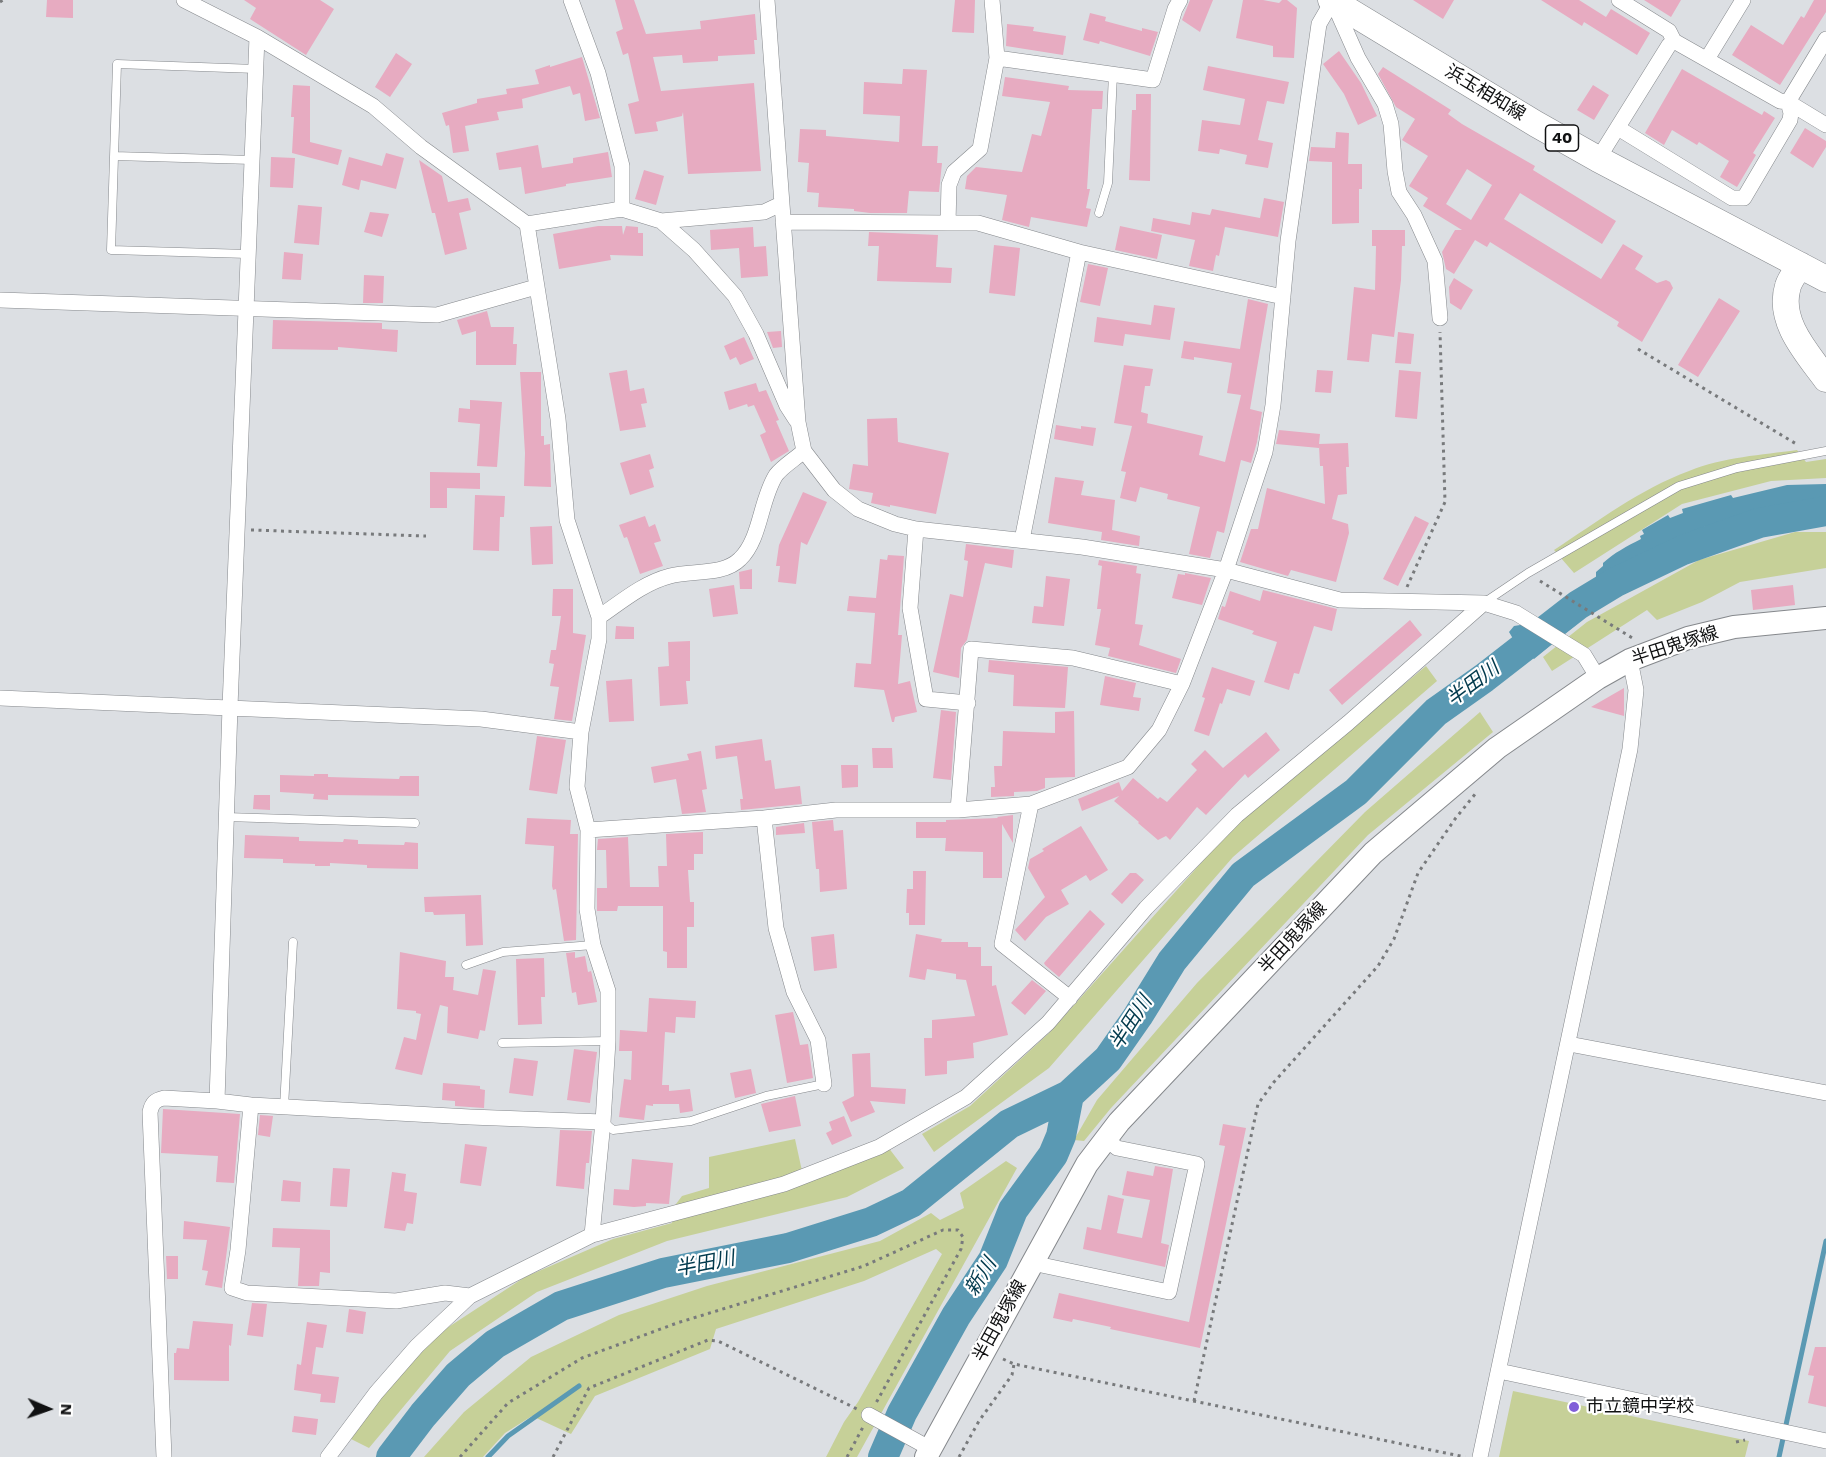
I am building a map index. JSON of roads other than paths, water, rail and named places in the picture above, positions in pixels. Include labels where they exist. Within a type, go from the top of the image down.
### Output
[{"type":"main road","name":"浜玉相知線","points":[[1333,0],[1536,124],[1826,279]]},
{"type":"main road","points":[[1800,265],[1788,286],[1787,316],[1803,347],[1826,380]]},
{"type":"main road","name":"半田鬼塚線","points":[[926,1450],[985,1350],[1087,1164],[1106,1138],[1373,853],[1497,748],[1599,678],[1633,650],[1734,627],[1826,618]]},
{"type":"street","points":[[184,0],[257,37],[373,106],[421,147],[527,224],[622,209],[661,221],[764,212],[781,204]]},
{"type":"street","points":[[571,0],[598,73],[622,166],[622,209]]},
{"type":"street","points":[[767,0],[798,422],[804,451],[834,490],[858,509],[895,524],[916,529],[1082,547],[1226,570],[1340,600],[1484,603],[1516,613],[1584,655],[1599,678]]},
{"type":"street","points":[[948,223],[949,185],[954,172],[980,149],[997,57],[992,0]]},
{"type":"street","points":[[997,57],[1153,80],[1179,0]]},
{"type":"street","points":[[588,830],[764,818],[836,810],[958,810],[1031,804],[1128,767],[1159,730],[1182,684],[1226,570],[1265,452],[1273,405],[1290,230],[1319,24],[1333,0]]},
{"type":"street","points":[[1333,0],[1358,58],[1385,104],[1391,124],[1399,192],[1414,215],[1435,261],[1440,318]]},
{"type":"street","points":[[1620,0],[1641,6],[1669,32],[1674,41],[1826,125]]},
{"type":"street","points":[[1707,59],[1743,0]]},
{"type":"street","points":[[217,1101],[230,707],[257,37]]},
{"type":"street","points":[[1618,128],[1732,198],[1744,198],[1790,120],[1788,102],[1826,39]]},
{"type":"street","points":[[1598,159],[1669,45],[1674,41]]},
{"type":"street","points":[[661,221],[694,250],[735,296],[756,334],[787,406],[798,422]]},
{"type":"street","points":[[783,222],[978,223],[1079,252],[1283,297]]},
{"type":"street","points":[[527,224],[558,419],[567,520],[599,617],[599,639],[581,732],[577,787],[588,830],[587,909],[593,945],[608,991],[608,1041],[603,1122],[592,1235]]},
{"type":"street","points":[[1022,540],[1079,252]]},
{"type":"street","points":[[0,300],[437,315],[536,287]]},
{"type":"street","points":[[599,617],[646,585],[670,576],[726,568],[740,559],[751,544],[770,488],[778,473],[804,451]]},
{"type":"street","points":[[916,529],[910,608],[926,699],[968,703]]},
{"type":"street","points":[[328,1457],[376,1393],[417,1346],[470,1296],[592,1235],[784,1184],[879,1147],[966,1097],[1048,1023],[1146,908],[1238,815],[1348,723],[1484,603]]},
{"type":"street","points":[[958,810],[971,649],[1073,658],[1182,684]]},
{"type":"street","points":[[1480,1457],[1630,749],[1636,690],[1633,650]]},
{"type":"street","points":[[0,698],[481,719],[581,732]]},
{"type":"street","points":[[1031,804],[1002,944],[1070,998]]},
{"type":"street","points":[[764,818],[777,928],[794,992],[818,1040],[824,1084]]},
{"type":"street","points":[[1569,1044],[1826,1094]]},
{"type":"street","points":[[164,1457],[150,1112],[156,1100],[164,1098],[284,1107],[603,1122]]},
{"type":"street","points":[[250,1105],[238,1250],[232,1288],[246,1293],[396,1301],[445,1293],[470,1296]]},
{"type":"street","points":[[1032,1263],[1169,1292],[1197,1164],[1117,1148],[1106,1138]]},
{"type":"street","points":[[1499,1371],[1826,1441]]},
{"type":"street","points":[[869,1415],[926,1450]]},
{"type":"lane","points":[[248,254],[111,250],[117,64],[256,69]]},
{"type":"lane","points":[[1099,213],[1108,183],[1113,74]]},
{"type":"lane","points":[[114,156],[252,160]]},
{"type":"lane","points":[[1484,603],[1528,573],[1679,486],[1737,468],[1826,451]]},
{"type":"lane","points":[[226,817],[415,823]]},
{"type":"lane","points":[[284,1107],[293,942]]},
{"type":"lane","points":[[466,965],[503,952],[593,945]]},
{"type":"lane","points":[[502,1043],[608,1041]]},
{"type":"lane","points":[[603,1122],[613,1130],[691,1121],[766,1096],[824,1084]]},
{"type":"water","points":[[1826,484],[1826,519],[1808,521],[1759,517],[1704,527],[1699,534],[1678,548],[1660,566],[1604,593],[1602,600],[1592,593],[1577,610],[1578,614],[1574,618],[1578,623],[1534,659],[1515,642],[1509,632],[1514,626],[1551,620],[1552,617],[1556,617],[1566,608],[1566,602],[1581,593],[1583,588],[1588,590],[1596,585],[1596,572],[1603,566],[1603,563],[1641,539],[1640,536],[1644,534],[1642,530],[1668,515],[1670,518],[1683,513],[1682,509],[1731,495],[1733,498],[1787,485]]},
{"type":"waterway","name":"半田川","points":[[391,1457],[458,1375],[495,1344],[561,1306],[663,1273],[788,1248],[871,1222],[911,1203],[1009,1124],[1069,1095],[1108,1059],[1172,961],[1243,875],[1356,792],[1436,712],[1578,605],[1616,582],[1683,550],[1759,523],[1826,511]]},
{"type":"waterway","name":"新川","points":[[883,1457],[902,1413],[956,1316],[993,1260],[1013,1210],[1053,1155],[1061,1136],[1069,1095]]},
{"type":"waterway","points":[[1779,1457],[1826,1241]]},
{"type":"waterway","points":[[488,1457],[508,1436],[579,1386]]},
{"type":"place","name":"市立鏡中学校","points":[[1574,1407]]}]
